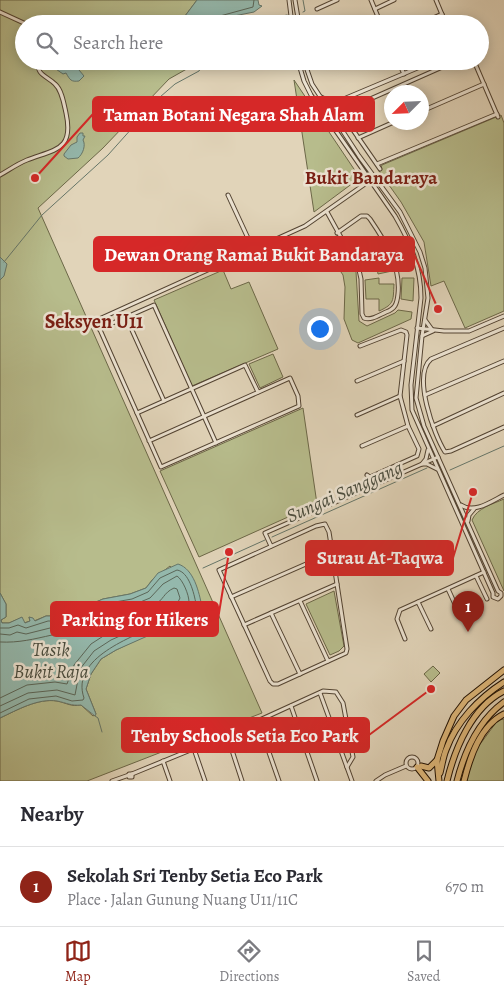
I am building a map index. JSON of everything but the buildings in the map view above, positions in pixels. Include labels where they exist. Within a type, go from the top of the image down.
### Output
[{"type":"highway","points":[[439,781],[437,760],[442,741],[454,716],[466,700],[504,670]]},
{"type":"highway","points":[[439,781],[445,750],[464,718],[486,695],[504,682]]},
{"type":"highway","points":[[447,781],[454,754],[472,721],[484,707],[504,691]]},
{"type":"highway","points":[[457,781],[468,747],[490,715],[504,702]]},
{"type":"highway","points":[[464,781],[470,759],[477,744],[493,722],[504,714]]},
{"type":"highway","points":[[419,767],[429,768],[437,760]]},
{"type":"highway","points":[[419,767],[428,781]]},
{"type":"street","points":[[289,0],[291,15]]},
{"type":"street","points":[[296,0],[298,15]]},
{"type":"street","points":[[316,9],[337,0]]},
{"type":"street","points":[[370,0],[377,15]]},
{"type":"street","points":[[374,9],[394,0]]},
{"type":"street","points":[[436,0],[442,14]]},
{"type":"street","points":[[0,12],[15,19]]},
{"type":"street","points":[[0,175],[28,160],[56,151],[67,138],[68,123],[60,94],[54,83],[40,74],[38,70]]},
{"type":"street","points":[[301,70],[311,95],[399,222],[417,262],[421,284],[410,400],[412,410],[484,572],[493,597],[500,598],[501,593],[498,591],[424,426],[416,398],[428,298],[420,252],[404,218],[334,118],[312,84],[307,70]]},
{"type":"street","points":[[402,70],[404,74]]},
{"type":"street","points":[[334,118],[333,108],[335,104],[413,70]]},
{"type":"street","points":[[380,170],[344,117],[343,111],[435,70]]},
{"type":"street","points":[[377,164],[497,115],[478,70]]},
{"type":"street","points":[[429,108],[484,84]]},
{"type":"street","points":[[370,88],[373,97]]},
{"type":"street","points":[[319,95],[329,101],[340,101]]},
{"type":"street","points":[[358,138],[384,126]]},
{"type":"street","points":[[149,440],[290,378],[298,396],[299,406],[161,467],[149,440],[137,413],[100,329],[97,323],[99,318],[305,226],[375,177]]},
{"type":"street","points":[[228,195],[253,249]]},
{"type":"street","points":[[327,212],[337,233],[359,270],[362,314],[364,318],[370,320],[393,309],[397,302],[397,273],[387,246],[370,219],[365,215],[361,216],[337,233]]},
{"type":"street","points":[[100,329],[154,305],[216,443]]},
{"type":"street","points":[[416,328],[433,331],[469,331],[504,316]]},
{"type":"street","points":[[126,317],[164,401]]},
{"type":"street","points":[[424,319],[433,331]]},
{"type":"street","points":[[504,328],[428,361],[425,370],[426,409],[445,452],[504,427]]},
{"type":"street","points":[[360,346],[401,330],[404,330],[407,335],[400,396],[408,426],[419,449],[419,453],[398,464],[370,477],[367,476]]},
{"type":"street","points":[[422,336],[433,331]]},
{"type":"street","points":[[357,381],[404,361]]},
{"type":"street","points":[[425,396],[504,361]]},
{"type":"street","points":[[137,413],[245,364],[258,392]]},
{"type":"street","points":[[433,426],[504,393]]},
{"type":"street","points":[[357,415],[400,396]]},
{"type":"street","points":[[362,446],[408,426]]},
{"type":"street","points":[[422,464],[428,454],[428,449]]},
{"type":"street","points":[[271,546],[265,533],[438,457]]},
{"type":"street","points":[[398,464],[402,473]]},
{"type":"street","points":[[422,464],[438,469]]},
{"type":"street","points":[[459,504],[468,509],[474,508],[504,495]]},
{"type":"street","points":[[467,522],[474,508]]},
{"type":"street","points":[[325,524],[329,532],[347,649],[346,653],[278,684],[270,681],[219,570],[271,546],[316,526],[325,524]]},
{"type":"street","points":[[231,597],[332,553]]},
{"type":"street","points":[[406,639],[397,619],[400,610],[484,572]]},
{"type":"street","points":[[476,576],[487,599]]},
{"type":"street","points":[[244,625],[338,584]]},
{"type":"street","points":[[448,588],[460,615]]},
{"type":"street","points":[[300,601],[328,662]]},
{"type":"street","points":[[418,602],[431,629]]},
{"type":"street","points":[[271,613],[300,674]]},
{"type":"street","points":[[112,781],[131,777],[320,692],[330,690],[336,692],[343,703],[353,757],[347,767]]},
{"type":"street","points":[[320,692],[352,781]]},
{"type":"street","points":[[291,706],[317,781]]},
{"type":"street","points":[[258,721],[279,781]]},
{"type":"street","points":[[227,735],[242,781]]},
{"type":"street","points":[[194,749],[205,781]]},
{"type":"street","points":[[413,757],[418,760],[419,767],[411,770],[406,766],[408,759],[413,757]]},
{"type":"street","points":[[163,761],[170,781]]},
{"type":"street","points":[[376,781],[384,774],[406,766]]},
{"type":"green space","points":[[0,0],[197,0],[186,15],[15,15],[15,70],[185,70],[169,79],[103,148],[38,208],[262,713],[87,781],[0,781],[0,718],[28,705],[42,701],[57,701],[81,705],[93,716],[96,714],[86,689],[91,674],[101,659],[202,607],[170,566],[152,580],[146,588],[130,594],[103,599],[63,616],[46,616],[34,621],[29,617],[30,621],[24,623],[21,618],[9,623],[2,623],[1,620],[6,617],[6,604],[0,593]]},
{"type":"green space","points":[[294,80],[358,175],[357,180],[314,212]]},
{"type":"green space","points":[[501,115],[504,123],[504,311],[465,328],[444,281],[431,286],[424,242],[401,202],[379,171],[382,165]]},
{"type":"green space","points":[[360,240],[376,266],[389,260],[392,271],[378,274],[377,268],[363,271],[349,247]]},
{"type":"green space","points":[[342,250],[356,272],[359,321],[367,326],[398,310],[412,312],[411,319],[358,343],[352,340],[344,319],[345,287],[343,275],[330,256]]},
{"type":"green space","points":[[223,270],[231,289],[249,282],[278,349],[192,386],[154,300]]},
{"type":"green space","points":[[379,278],[379,284],[394,284],[391,304],[379,311],[379,299],[366,299],[365,280]]},
{"type":"green space","points":[[402,278],[414,278],[413,301],[401,299]]},
{"type":"green space","points":[[273,354],[283,377],[260,388],[249,364]]},
{"type":"green space","points":[[303,408],[317,504],[199,557],[160,471]]},
{"type":"green space","points":[[504,499],[504,591],[472,520],[481,509]]},
{"type":"green space","points":[[334,591],[344,646],[339,651],[330,655],[306,604]]},
{"type":"green space","points":[[433,666],[440,673],[431,682],[424,674]]},
{"type":"green space","points":[[504,719],[504,781],[466,781],[475,751],[498,720]]},
{"type":"water","points":[[197,0],[258,0],[259,5],[262,6],[254,12],[239,15],[186,15]]},
{"type":"water","points":[[57,70],[79,70],[84,76],[79,81],[74,81],[66,73],[63,74]]},
{"type":"water","points":[[80,133],[83,133],[83,136],[85,136],[83,152],[78,158],[68,159],[64,154],[71,145],[77,142],[77,137]]},
{"type":"water","points":[[0,257],[7,264],[4,276],[0,280]]},
{"type":"water","name":"Tasik Bukit Raja","points":[[178,564],[184,567],[192,576],[202,607],[188,618],[116,650],[101,659],[91,674],[86,689],[96,714],[95,716],[81,705],[57,701],[42,701],[28,705],[0,718],[0,593],[6,604],[6,617],[1,620],[2,623],[9,623],[22,617],[25,623],[30,621],[29,617],[35,621],[46,616],[63,616],[103,599],[130,594],[146,588],[158,573]]},
{"type":"waterway","points":[[303,0],[305,11],[303,12]]},
{"type":"waterway","points":[[4,262],[42,215],[108,155],[160,97],[175,84],[200,70]]},
{"type":"waterway","name":"Sungai Sanggang","points":[[450,470],[504,446]]},
{"type":"waterway","name":"Sungai Sanggang","points":[[272,537],[427,468]]},
{"type":"waterway","name":"Sungai Sanggang","points":[[203,568],[265,540]]},
{"type":"waterway","points":[[95,716],[98,718],[102,732]]},
{"type":"place","name":"Taman Botani Negara Shah Alam","points":[[35,178]]},
{"type":"place","name":"Dewan Orang Ramai Bukit Bandaraya","points":[[438,309]]},
{"type":"place","name":"Surau At-Taqwa","points":[[473,492]]},
{"type":"place","name":"Parking for Hikers","points":[[229,552]]},
{"type":"place","name":"Sekolah Sri Tenby Setia Eco Park","points":[[468,632]]},
{"type":"place","name":"Tenby Schools Setia Eco Park","points":[[431,689]]},
{"type":"district","name":"Bukit Bandaraya","points":[[371,177]]},
{"type":"district","name":"Seksyen U11","points":[[94,321]]}]
